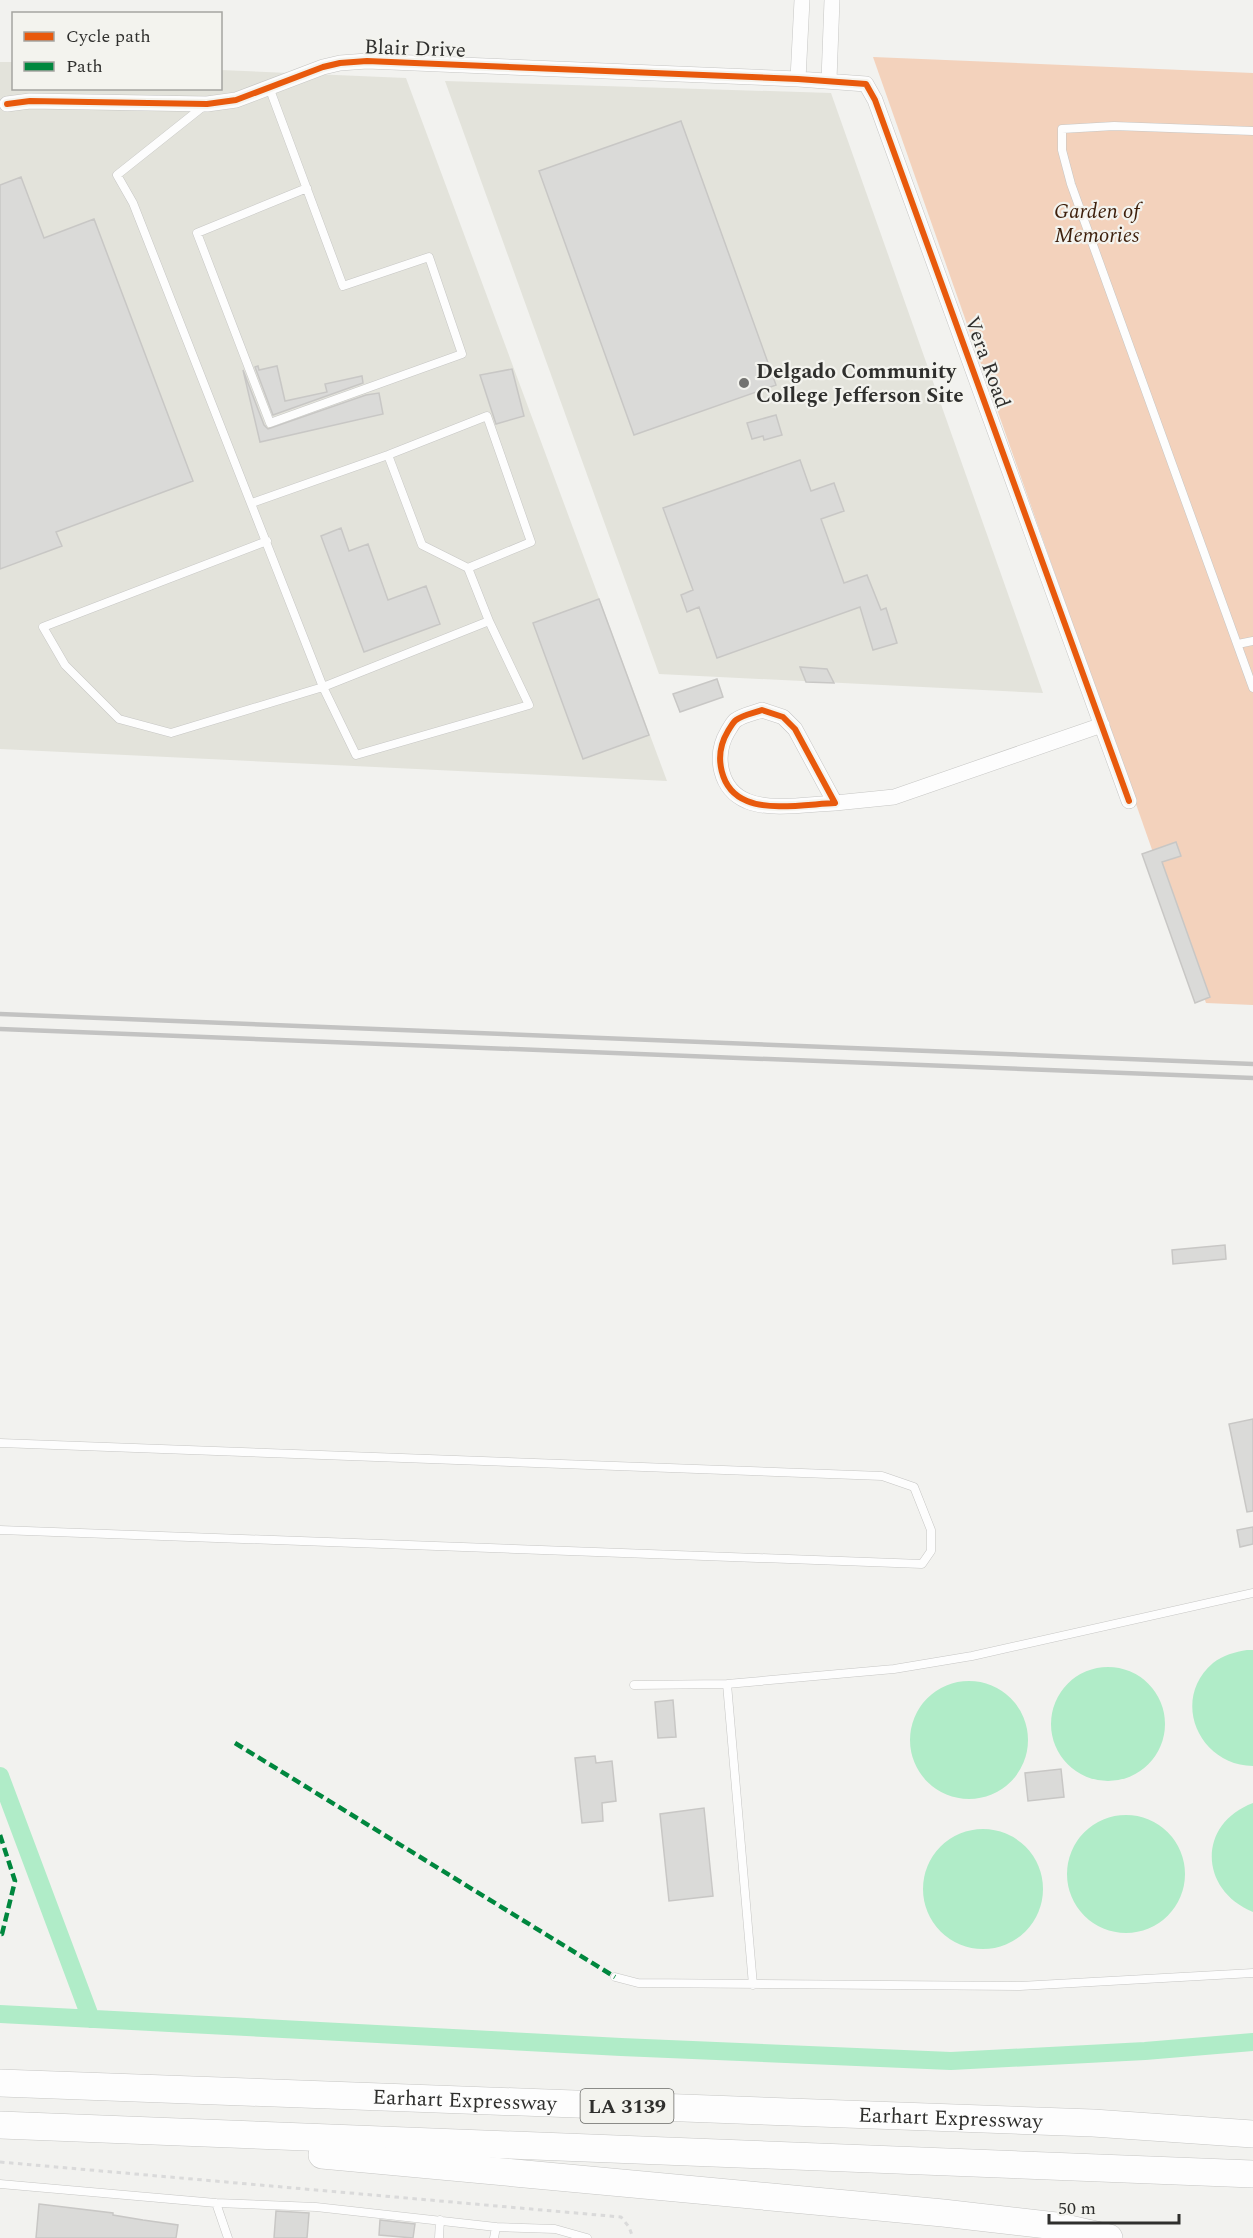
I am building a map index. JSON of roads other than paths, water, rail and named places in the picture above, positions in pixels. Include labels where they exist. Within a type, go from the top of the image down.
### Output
[{"type":"highway","name":"Earhart Expressway","points":[[0,2083],[1093,2123],[1253,2134]]},
{"type":"highway","points":[[1093,2123],[1253,2115]]},
{"type":"highway","name":"Earhart Expressway","points":[[4,2125],[1253,2174]]},
{"type":"highway","points":[[4,2125],[944,2213],[1056,2226],[1109,2238]]},
{"type":"highway","points":[[1056,2226],[1092,2238]]},
{"type":"street","points":[[798,79],[802,0]]},
{"type":"street","points":[[829,80],[832,0]]},
{"type":"street","name":"Blair Drive","points":[[3,106],[30,101],[207,104],[236,100],[323,67],[367,61],[829,80]]},
{"type":"street","name":"Vera Road","points":[[829,80],[866,84],[875,100],[1102,725]]},
{"type":"street","points":[[835,803],[795,729],[783,717],[762,710],[735,720],[725,736],[719,758],[722,774],[732,791],[748,801],[769,806],[835,803],[894,797],[1102,725],[1130,801]]},
{"type":"lane","points":[[269,87],[307,188],[343,286],[429,257],[462,354],[270,423],[197,233],[307,188]]},
{"type":"lane","points":[[207,104],[117,176],[133,203],[323,687],[356,755],[529,705],[489,621],[468,568],[422,545],[388,454]]},
{"type":"lane","points":[[1253,131],[1114,126],[1062,129],[1062,150],[1071,184],[1253,688]]},
{"type":"lane","points":[[252,503],[487,416],[531,542],[468,568]]},
{"type":"lane","points":[[267,541],[43,627],[65,665],[119,719],[171,733],[323,687],[489,621]]},
{"type":"lane","points":[[1238,644],[1253,641]]},
{"type":"lane","points":[[0,1443],[882,1476],[914,1487],[931,1530],[931,1551],[922,1564],[0,1530]]},
{"type":"lane","points":[[634,1685],[727,1684],[894,1670],[972,1656],[1253,1593]]},
{"type":"lane","points":[[727,1684],[753,1985]]},
{"type":"lane","points":[[615,1977],[638,1983],[1020,1986],[1253,1973]]},
{"type":"lane","points":[[0,2184],[216,2203],[316,2207],[496,2226],[555,2229],[586,2238]]},
{"type":"lane","points":[[216,2203],[228,2238]]},
{"type":"lane","points":[[439,2238],[440,2220]]},
{"type":"lane","points":[[494,2238],[496,2226]]},
{"type":"waterway","points":[[0,1776],[91,2019]]},
{"type":"waterway","points":[[0,2014],[621,2047],[951,2061],[1145,2051],[1253,2042]]},
{"type":"railway","points":[[0,1014],[1253,1064]]},
{"type":"railway","points":[[0,1029],[1253,1078]]},
{"type":"place","name":"Delgado Community College Jefferson Site","points":[[744,383]]},
{"type":"park label","name":"Garden of Memories","points":[[1097,223]]}]
